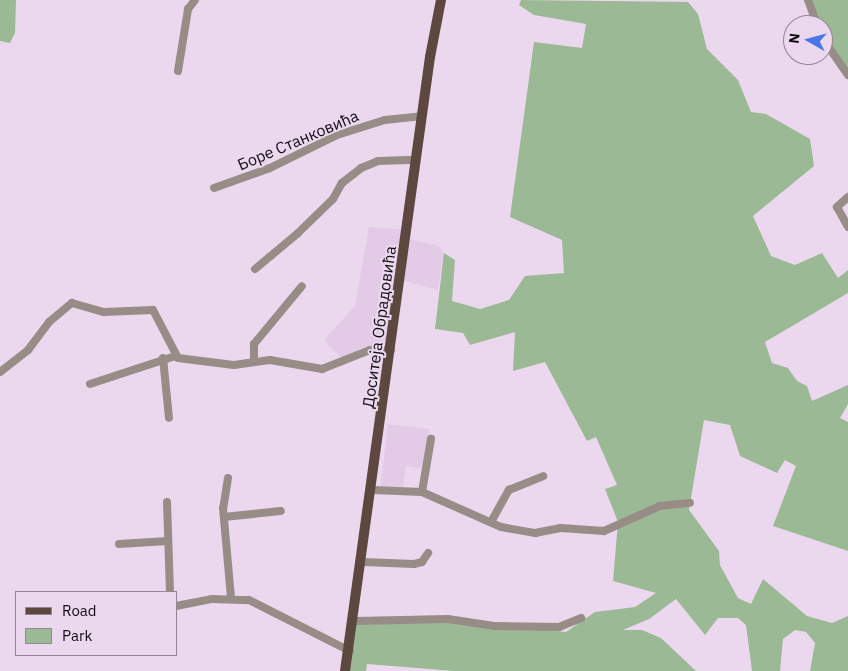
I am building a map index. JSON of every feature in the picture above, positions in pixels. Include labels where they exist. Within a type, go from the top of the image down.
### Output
[{"type":"main road","name":"Доситеја Обрадовића","points":[[345,671],[355,622],[422,116],[442,0]]},
{"type":"street","points":[[178,71],[188,9],[195,0]]},
{"type":"street","points":[[808,0],[813,15]]},
{"type":"street","points":[[833,53],[848,75]]},
{"type":"street","name":"Боре Станковића","points":[[214,188],[270,168],[337,135],[385,120],[422,116]]},
{"type":"street","points":[[255,269],[298,234],[333,199],[342,183],[361,168],[378,162],[416,160]]},
{"type":"street","points":[[848,197],[837,207],[848,227]]},
{"type":"street","points":[[254,359],[254,344],[302,286]]},
{"type":"street","points":[[0,372],[28,350],[49,322],[72,303],[104,312],[153,310],[175,356]]},
{"type":"street","points":[[90,384],[163,358],[175,356],[234,365],[254,359],[322,369],[370,350],[391,350]]},
{"type":"street","points":[[163,358],[169,418]]},
{"type":"street","points":[[422,492],[431,438]]},
{"type":"street","points":[[491,522],[509,490],[543,476]]},
{"type":"street","points":[[228,478],[224,517],[231,598]]},
{"type":"street","points":[[373,490],[422,492],[491,522],[534,533],[560,528],[604,531],[660,506],[690,502]]},
{"type":"street","points":[[167,502],[170,591]]},
{"type":"street","points":[[224,517],[281,511]]},
{"type":"street","points":[[118,544],[168,541]]},
{"type":"street","points":[[363,562],[414,564],[422,562],[428,553]]},
{"type":"street","points":[[178,606],[231,598],[258,603],[349,654]]},
{"type":"street","points":[[355,622],[448,619],[495,626],[559,627],[581,618]]},
{"type":"shaded area","points":[[369,227],[407,230],[406,238],[439,246],[444,253],[438,290],[401,280],[391,350],[370,350],[343,360],[324,340],[355,306]]},
{"type":"shaded area","points":[[388,424],[429,429],[425,469],[406,466],[402,491],[380,490]]},
{"type":"green space","points":[[0,0],[16,0],[15,33],[10,43],[0,41]]},
{"type":"green space","points":[[521,0],[688,2],[698,14],[707,49],[738,80],[751,112],[766,114],[810,139],[814,166],[753,216],[771,256],[795,265],[822,253],[838,278],[848,270],[848,293],[765,342],[772,363],[788,368],[797,381],[807,386],[812,401],[848,385],[848,404],[840,418],[848,422],[848,551],[773,526],[796,466],[785,460],[777,473],[740,456],[730,425],[704,420],[689,510],[719,551],[720,565],[738,598],[751,604],[763,579],[807,616],[832,623],[848,616],[848,671],[810,671],[815,643],[806,632],[795,630],[783,639],[780,671],[752,671],[746,625],[738,618],[718,618],[705,635],[676,599],[649,619],[623,630],[642,630],[661,638],[696,671],[454,671],[367,664],[366,671],[345,671],[355,621],[448,619],[566,632],[595,612],[635,607],[656,593],[613,581],[618,522],[605,489],[617,485],[596,437],[587,441],[545,362],[513,371],[515,332],[470,345],[463,333],[435,329],[444,253],[455,260],[452,301],[480,309],[509,300],[525,276],[564,273],[562,240],[510,217],[534,42],[582,48],[586,24],[534,15],[519,5]]},
{"type":"green space","points":[[808,0],[848,0],[848,75],[833,53],[833,15],[813,15]]}]
